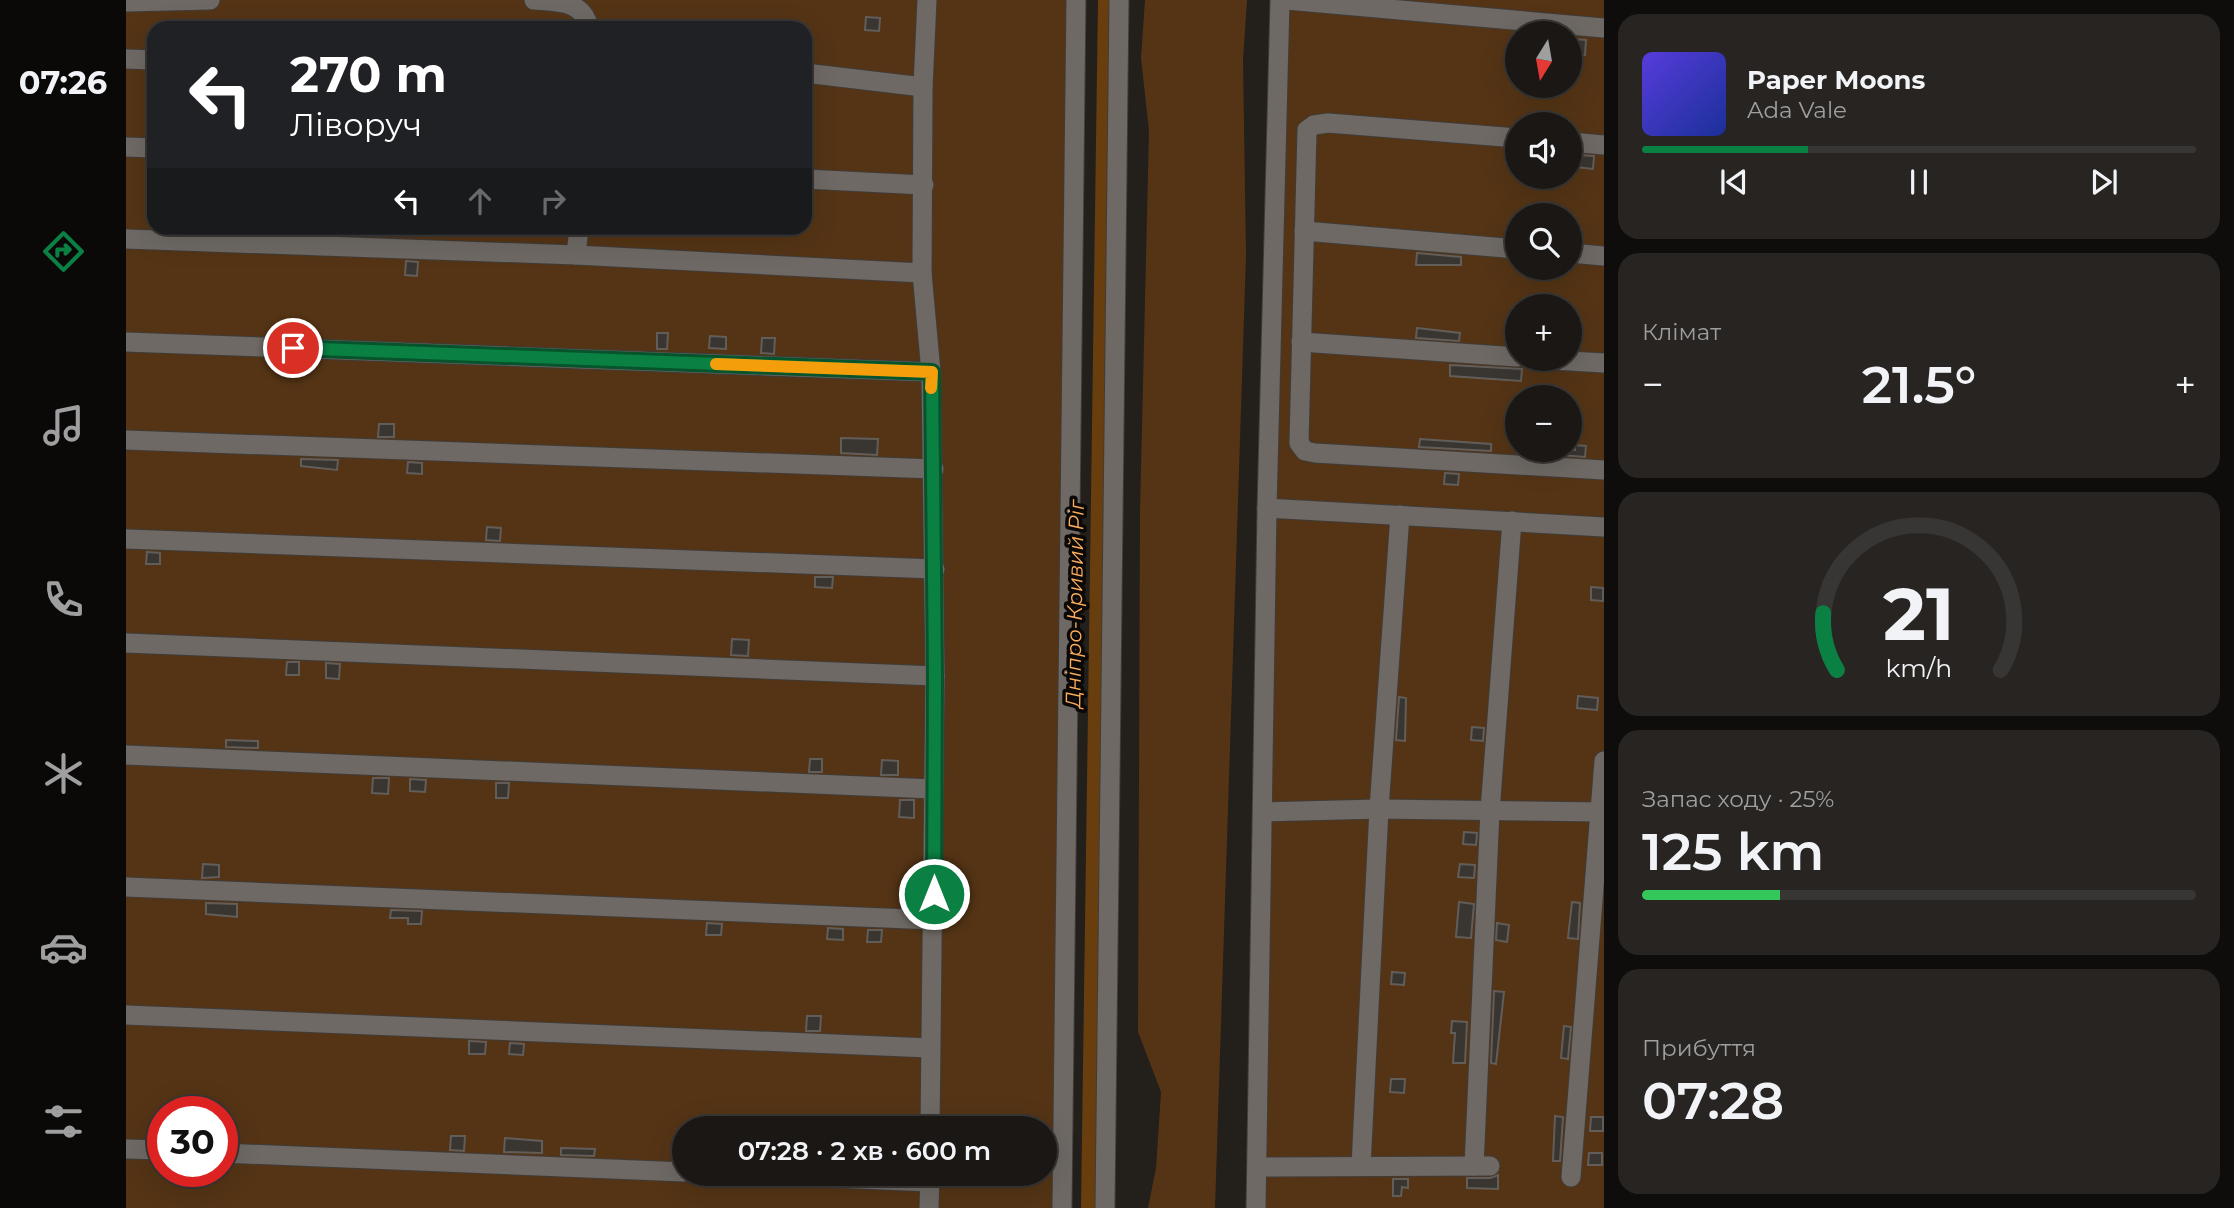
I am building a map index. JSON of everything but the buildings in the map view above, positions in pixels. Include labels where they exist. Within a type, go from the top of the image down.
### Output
[{"type":"street","points":[[126,2],[210,0]]},
{"type":"street","points":[[534,0],[568,3],[580,9],[586,21]]},
{"type":"street","points":[[590,21],[593,0]]},
{"type":"street","points":[[927,0],[923,87],[922,273],[932,372],[930,427],[934,469],[935,569],[934,920],[930,1116]]},
{"type":"street","points":[[1062,1208],[1076,0]]},
{"type":"street","points":[[1105,1208],[1119,0]]},
{"type":"street","points":[[1256,1208],[1267,508],[1280,0]]},
{"type":"street","points":[[1287,0],[1604,29]]},
{"type":"street","points":[[126,59],[147,60]]},
{"type":"street","points":[[812,74],[923,87]]},
{"type":"street","points":[[1505,137],[1328,123],[1314,124],[1307,130],[1299,443],[1305,451],[1604,470]]},
{"type":"street","points":[[1582,143],[1604,145]]},
{"type":"street","points":[[126,147],[147,148]]},
{"type":"street","points":[[812,179],[924,185]]},
{"type":"street","points":[[1274,236],[1303,234],[1505,249]]},
{"type":"street","points":[[576,255],[578,235]]},
{"type":"street","points":[[126,239],[576,255],[922,273]]},
{"type":"street","points":[[1582,254],[1604,256]]},
{"type":"street","points":[[126,342],[932,372]]},
{"type":"street","points":[[1301,342],[1505,357]]},
{"type":"street","points":[[1582,362],[1604,363]]},
{"type":"street","points":[[126,440],[934,469]]},
{"type":"street","points":[[1267,508],[1604,527]]},
{"type":"street","points":[[1361,1167],[1379,809],[1400,514]]},
{"type":"street","points":[[1258,1167],[1482,1166],[1490,811],[1512,521]]},
{"type":"street","points":[[126,539],[935,569]]},
{"type":"street","points":[[126,643],[935,676]]},
{"type":"street","points":[[126,755],[933,789]]},
{"type":"street","points":[[1571,1177],[1603,812],[1604,761]]},
{"type":"street","points":[[1264,813],[1379,809],[1603,812]]},
{"type":"street","points":[[126,887],[934,920]]},
{"type":"street","points":[[126,1015],[930,1048]]},
{"type":"street","points":[[126,1149],[147,1150]]},
{"type":"street","points":[[238,1154],[672,1172]]},
{"type":"street","points":[[929,1208],[930,1186]]},
{"type":"shaded area","points":[[1076,0],[1062,1208],[126,1208],[126,2]]},
{"type":"shaded area","points":[[1145,0],[1247,0],[1243,60],[1246,255],[1215,1208],[1148,1208],[1156,1168],[1161,1092],[1138,1032],[1140,511],[1149,131],[1141,58]]},
{"type":"shaded area","points":[[1280,0],[1604,0],[1604,1208],[1256,1208]]},
{"type":"waterway","name":"Дніпро-Кривий Ріг","points":[[1088,1208],[1105,0]]},
{"type":"slow traffic","points":[[716,364],[932,372],[931,388]]},
{"type":"route","points":[[293,348],[932,372],[930,427],[934,469],[934,894]]}]
